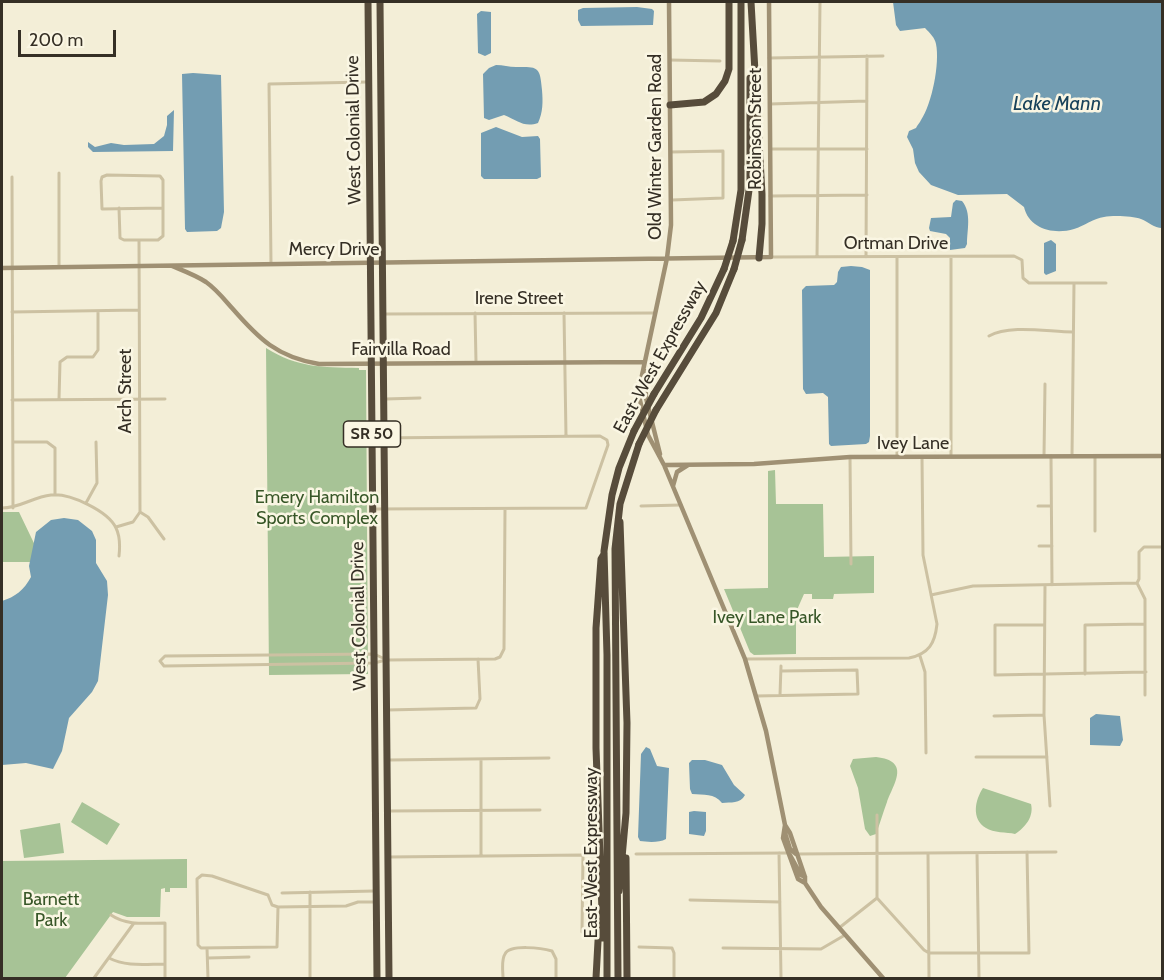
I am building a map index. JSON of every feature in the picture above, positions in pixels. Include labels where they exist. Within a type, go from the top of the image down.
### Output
[{"type":"highway","name":"West Colonial Drive","points":[[368,2],[377,978]]},
{"type":"highway","points":[[375,2],[376,33],[380,35]]},
{"type":"highway","name":"West Colonial Drive","points":[[380,2],[389,978]]},
{"type":"highway","points":[[670,105],[705,102],[716,94],[726,81],[729,69],[729,2]]},
{"type":"highway","name":"East-West Expressway","points":[[607,978],[607,712],[604,551],[612,495],[619,468],[634,431],[654,393],[701,318],[724,270],[733,241],[741,190],[741,2]]},
{"type":"highway","points":[[750,2],[762,194],[759,258]]},
{"type":"highway","name":"East-West Expressway","points":[[618,978],[615,549],[619,516],[625,484],[639,444],[716,313],[734,269],[742,240],[750,183],[750,2]]},
{"type":"highway","points":[[369,92],[372,97],[374,128],[381,131]]},
{"type":"highway","points":[[618,897],[624,841],[627,723],[619,516]]},
{"type":"highway","points":[[604,551],[601,560],[596,628],[596,740],[601,915],[604,957],[607,967]]},
{"type":"highway","points":[[374,585],[385,585]]},
{"type":"highway","points":[[375,734],[378,738],[379,757],[387,760]]},
{"type":"highway","points":[[376,768],[382,771],[383,783],[387,789]]},
{"type":"highway","points":[[376,829],[379,832],[380,855],[388,857]]},
{"type":"highway","points":[[624,841],[627,862],[627,978]]},
{"type":"highway","points":[[596,978],[597,928],[601,915]]},
{"type":"highway","points":[[377,918],[380,924],[381,943],[388,944]]},
{"type":"highway","points":[[377,948],[383,950],[385,973],[389,978]]},
{"type":"street","name":"Old Winter Garden Road","points":[[669,2],[672,200],[667,258],[641,380],[640,407],[648,435],[664,465],[745,659],[756,696],[785,827],[783,838],[798,879],[805,883],[838,928],[883,978]]},
{"type":"street","name":"Robinson Street","points":[[769,2],[771,257]]},
{"type":"street","points":[[818,257],[820,2]]},
{"type":"street","points":[[770,58],[883,56]]},
{"type":"street","points":[[866,257],[867,57]]},
{"type":"street","points":[[670,60],[720,61]]},
{"type":"street","points":[[271,264],[269,84],[369,82]]},
{"type":"street","points":[[770,104],[867,102]]},
{"type":"street","points":[[770,149],[867,149]]},
{"type":"street","points":[[671,152],[723,151],[723,198],[672,200]]},
{"type":"street","points":[[59,173],[59,266]]},
{"type":"street","points":[[119,208],[120,238],[158,240],[163,236],[163,208],[163,180],[160,176],[102,177],[102,209],[119,208],[163,208]]},
{"type":"street","points":[[12,177],[13,508]]},
{"type":"street","points":[[770,196],[867,195]]},
{"type":"street","name":"Arch Street","points":[[139,240],[140,512]]},
{"type":"street","points":[[951,257],[951,457]]},
{"type":"street","name":"Ortman Drive","points":[[667,258],[1018,257],[1023,263],[1023,278],[1029,283],[1106,283]]},
{"type":"street","name":"Mercy Drive","points":[[2,268],[667,258]]},
{"type":"street","points":[[897,258],[897,458]]},
{"type":"street","name":"Fairvilla Road","points":[[169,265],[207,282],[254,333],[271,347],[304,361],[319,364],[645,362]]},
{"type":"street","points":[[189,265],[190,273]]},
{"type":"street","points":[[1072,456],[1074,283]]},
{"type":"street","points":[[12,312],[139,310]]},
{"type":"street","points":[[59,399],[60,362],[67,357],[93,357],[97,353],[98,311]]},
{"type":"street","points":[[475,313],[476,363]]},
{"type":"street","points":[[564,313],[566,436]]},
{"type":"street","name":"Irene Street","points":[[383,314],[655,313]]},
{"type":"street","points":[[989,336],[1008,330],[1073,332]]},
{"type":"street","points":[[1044,456],[1045,384]]},
{"type":"street","points":[[384,399],[420,398]]},
{"type":"street","points":[[12,400],[165,399]]},
{"type":"street","points":[[372,438],[600,436],[607,440],[608,445],[586,508],[373,509]]},
{"type":"street","points":[[13,442],[47,442],[55,448],[55,495]]},
{"type":"street","points":[[86,503],[97,483],[96,442]]},
{"type":"street","points":[[1051,456],[1052,585]]},
{"type":"street","points":[[1095,456],[1095,531]]},
{"type":"street","name":"Ivey Lane","points":[[664,465],[754,464],[850,457],[1162,456]]},
{"type":"street","points":[[850,457],[851,564]]},
{"type":"street","points":[[745,659],[909,658],[920,656],[929,648],[936,634],[937,624],[923,555],[922,457]]},
{"type":"street","points":[[673,486],[677,472],[688,465]]},
{"type":"street","points":[[2,508],[13,508],[55,495],[86,503],[102,513],[116,527],[120,544],[119,556]]},
{"type":"street","points":[[641,506],[681,505]]},
{"type":"street","points":[[1038,506],[1051,506]]},
{"type":"street","points":[[386,660],[374,654],[165,656],[160,661],[164,666],[495,659],[503,655],[504,649],[505,510]]},
{"type":"street","points":[[116,527],[133,522],[140,512],[148,518],[164,539]]},
{"type":"street","points":[[1039,546],[1052,546]]},
{"type":"street","points":[[1145,696],[1145,599],[1137,583],[1139,552],[1141,548],[1162,547]]},
{"type":"street","points":[[931,595],[973,586],[1137,583]]},
{"type":"street","points":[[1045,585],[1044,716],[1050,806]]},
{"type":"street","points":[[1085,674],[1085,625],[1145,624]]},
{"type":"street","points":[[1044,625],[995,625],[995,675],[1146,672]]},
{"type":"street","points":[[920,656],[926,672],[926,753]]},
{"type":"street","points":[[386,710],[469,710],[476,708],[480,699],[478,659]]},
{"type":"street","points":[[756,696],[858,694],[857,670],[781,669],[780,695]]},
{"type":"street","points":[[994,716],[1044,716]]},
{"type":"street","points":[[976,757],[1047,757]]},
{"type":"street","points":[[387,760],[549,758]]},
{"type":"street","points":[[481,760],[481,856]]},
{"type":"street","points":[[387,811],[540,810]]},
{"type":"street","points":[[877,815],[878,898],[929,953],[1029,953],[1027,852]]},
{"type":"street","name":"Old Winter Garden Road","points":[[785,827],[790,833],[805,883]]},
{"type":"street","points":[[795,854],[1056,852]]},
{"type":"street","points":[[779,853],[781,978]]},
{"type":"street","points":[[636,854],[787,853],[792,857],[801,875],[805,877]]},
{"type":"street","points":[[928,854],[929,978]]},
{"type":"street","points":[[977,854],[979,978]]},
{"type":"street","points":[[388,857],[583,855],[582,932]]},
{"type":"street","points":[[278,907],[277,947],[201,948],[198,945],[197,879],[202,875],[212,876],[268,895],[272,905],[278,907],[345,906],[358,902],[376,902]]},
{"type":"street","points":[[282,892],[376,890]]},
{"type":"street","points":[[310,892],[310,977]]},
{"type":"street","points":[[838,928],[878,898]]},
{"type":"street","points":[[690,900],[780,902]]},
{"type":"street","points":[[111,915],[134,923],[165,923],[165,978]]},
{"type":"street","points":[[94,978],[134,923]]},
{"type":"street","points":[[723,948],[821,949],[845,935]]},
{"type":"street","points":[[639,947],[672,948],[674,978]]},
{"type":"street","points":[[207,948],[208,978]]},
{"type":"street","points":[[503,978],[503,957],[506,952],[514,948],[552,951],[555,955],[556,978]]},
{"type":"street","points":[[208,958],[249,957]]},
{"type":"street","points":[[109,958],[126,964],[165,964]]},
{"type":"green space","name":"Emery Hamilton Sports Complex","points":[[266,348],[299,363],[366,370],[368,674],[269,675]]},
{"type":"green space","name":"Ivey Lane Park","points":[[775,470],[776,504],[823,504],[824,557],[874,556],[874,593],[834,594],[833,599],[812,599],[812,594],[804,594],[796,612],[796,654],[754,655],[750,652],[724,589],[768,588],[768,471]]},
{"type":"green space","points":[[2,512],[19,512],[43,562],[2,562]]},
{"type":"green space","points":[[876,757],[893,763],[897,768],[897,774],[876,834],[870,836],[865,829],[858,788],[850,766],[853,759]]},
{"type":"green space","points":[[983,788],[1031,804],[1030,817],[1023,828],[1015,834],[992,831],[981,824],[976,815],[976,809]]},
{"type":"green space","points":[[82,802],[120,824],[107,845],[71,822]]},
{"type":"green space","points":[[60,823],[64,853],[24,858],[20,830]]},
{"type":"green space","name":"Barnett Park","points":[[187,859],[187,888],[170,888],[170,892],[165,892],[165,888],[161,889],[160,917],[127,917],[113,912],[65,978],[2,978],[2,861]]},
{"type":"water","name":"Lake Mann","points":[[893,2],[1162,2],[1162,228],[1137,218],[1112,216],[1096,219],[1066,231],[1051,230],[1031,221],[1024,207],[1007,194],[958,195],[931,185],[919,172],[907,137],[909,131],[916,128],[920,122],[929,104],[936,72],[936,44],[925,28],[900,31],[896,25]]},
{"type":"water","points":[[637,7],[654,11],[653,25],[581,26],[578,20],[578,10],[583,8]]},
{"type":"water","points":[[481,11],[491,12],[491,53],[485,56],[478,53],[477,14]]},
{"type":"water","points":[[496,65],[529,67],[539,72],[542,103],[538,123],[525,124],[504,115],[489,120],[484,118],[483,74]]},
{"type":"water","points":[[182,74],[221,75],[224,212],[221,228],[217,231],[187,232],[185,229]]},
{"type":"water","points":[[174,110],[173,151],[93,152],[88,147],[88,142],[95,147],[111,143],[154,144],[164,136],[167,116]]},
{"type":"water","points":[[496,127],[522,137],[538,136],[541,177],[537,179],[484,179],[481,176],[481,133]]},
{"type":"water","points":[[956,200],[962,201],[967,211],[967,244],[965,248],[950,250],[950,238],[946,234],[930,231],[929,228],[931,218],[951,217],[953,203]]},
{"type":"water","points":[[1051,240],[1056,244],[1056,271],[1046,275],[1044,273],[1044,243]]},
{"type":"water","points":[[851,266],[870,270],[870,436],[866,444],[831,446],[829,444],[828,397],[823,393],[806,394],[803,389],[802,290],[806,286],[834,285],[841,267]]},
{"type":"water","points":[[64,518],[78,520],[92,531],[96,540],[96,563],[107,581],[108,595],[98,681],[92,692],[69,718],[62,751],[53,769],[26,763],[2,765],[2,601],[19,592],[31,577],[29,566],[36,532],[51,520]]},
{"type":"water","points":[[1096,714],[1120,716],[1123,740],[1120,746],[1090,745],[1090,718]]},
{"type":"water","points":[[646,747],[650,749],[657,766],[669,768],[666,839],[657,842],[640,841],[638,837],[641,754]]},
{"type":"water","points":[[692,760],[705,760],[722,765],[734,785],[745,795],[743,798],[722,803],[712,796],[692,794],[689,763]]},
{"type":"water","points":[[689,812],[706,812],[704,836],[689,834]]}]
